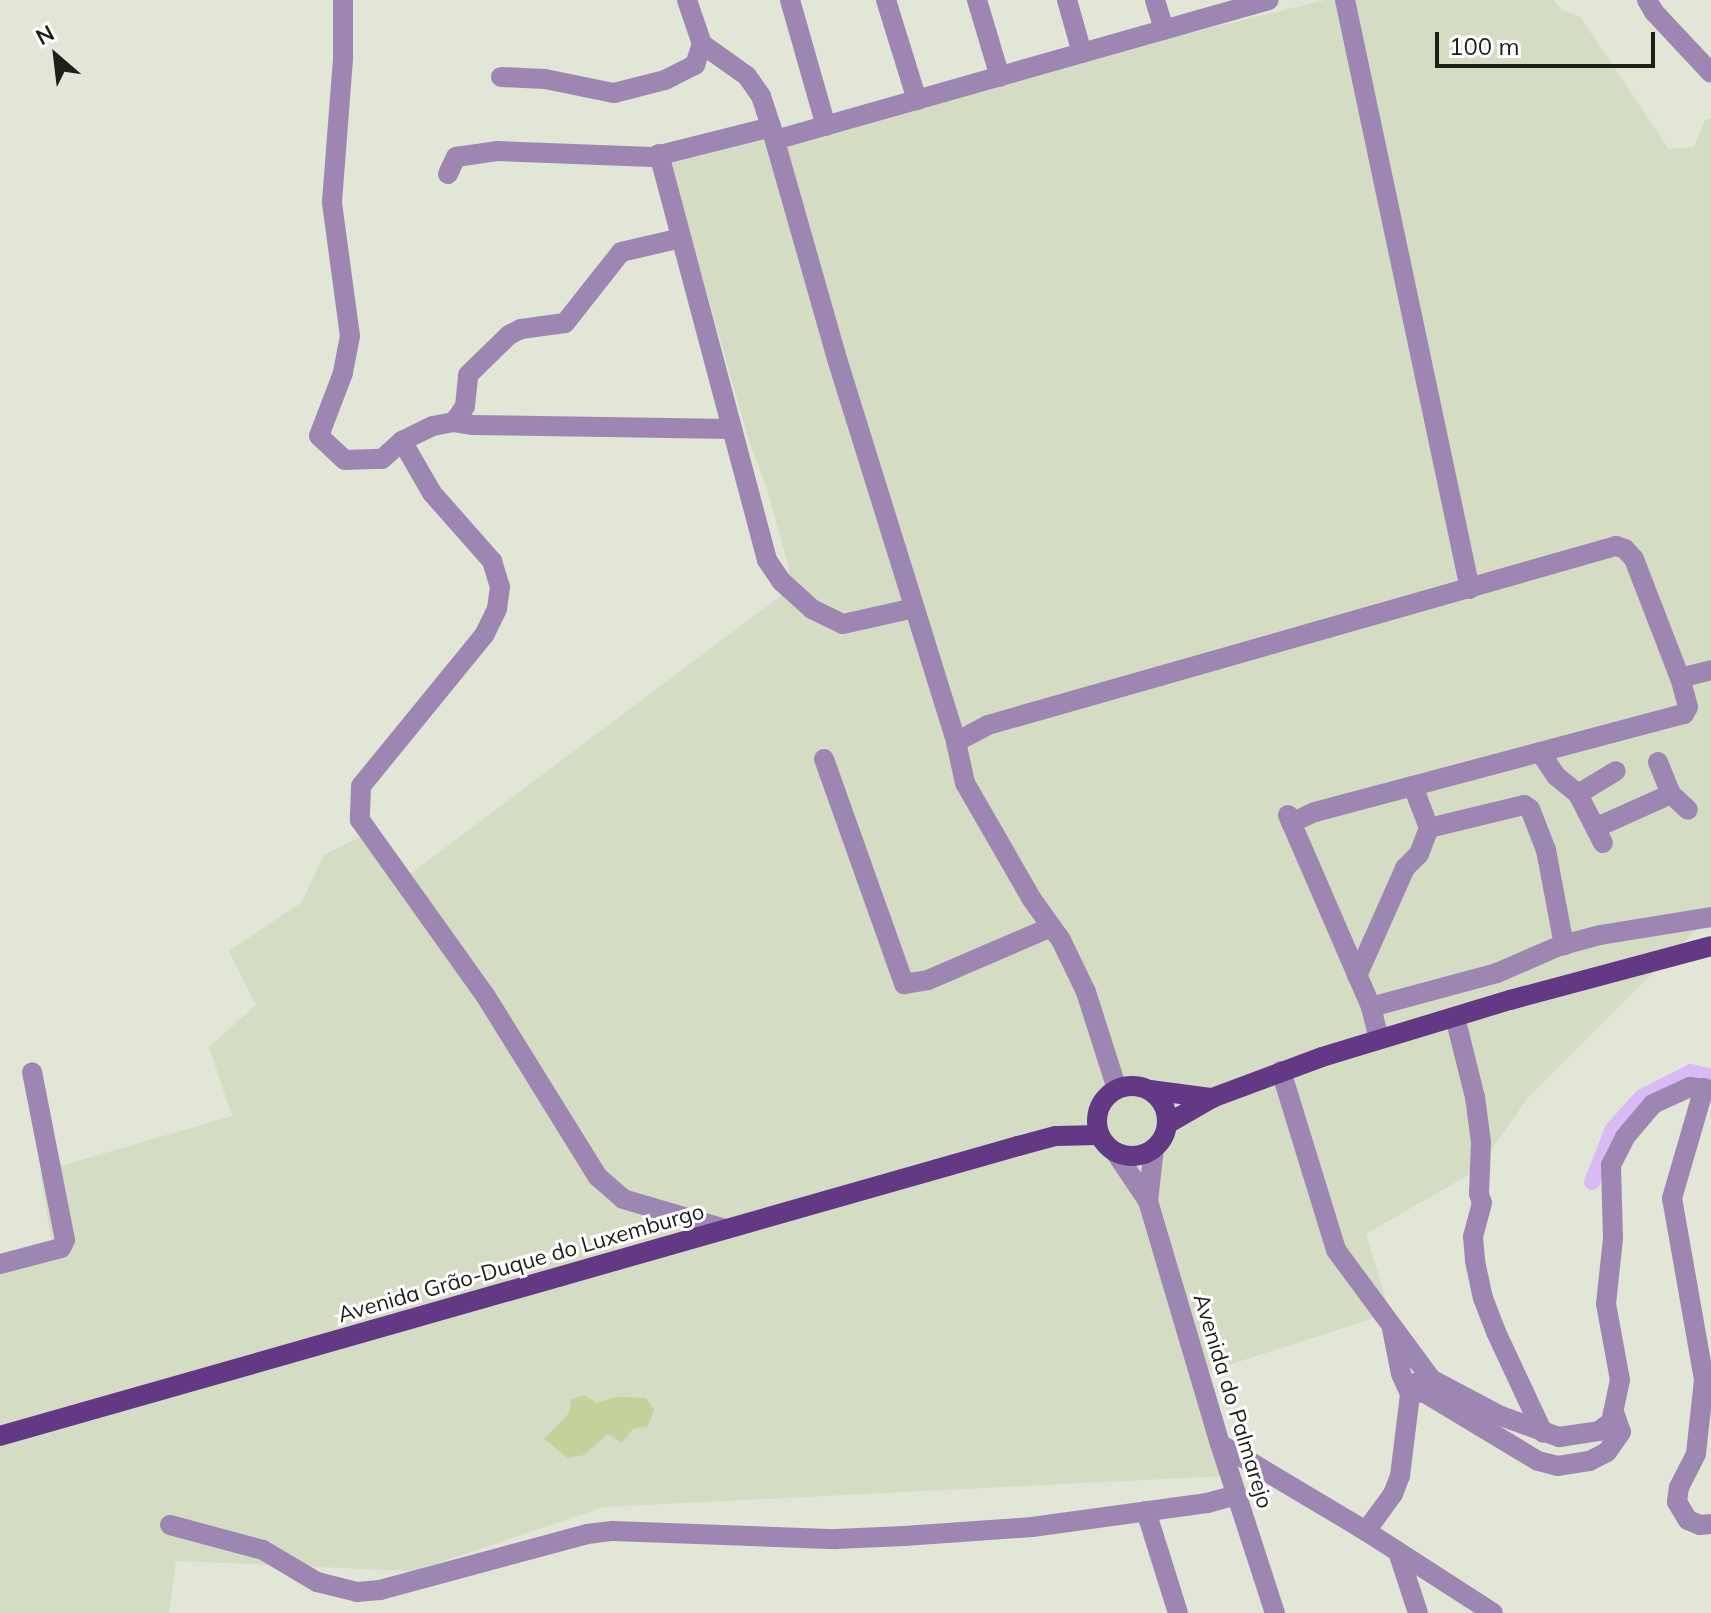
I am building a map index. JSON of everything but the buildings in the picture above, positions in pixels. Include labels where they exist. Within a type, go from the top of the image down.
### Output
[{"type":"main road","points":[[1212,1098],[1134,1085],[1117,1089],[1104,1098],[1097,1112],[1099,1135],[1115,1152],[1132,1156],[1154,1148],[1167,1124],[1212,1098],[1281,1071],[1379,1039],[1711,946]]},
{"type":"main road","points":[[1150,1090],[1163,1105],[1167,1124]]},
{"type":"main road","name":"Avenida Grão-Duque do Luxemburgo","points":[[1056,1136],[1097,1112]]},
{"type":"main road","name":"Avenida Grão-Duque do Luxemburgo","points":[[0,1436],[1056,1136],[1099,1135]]},
{"type":"street","points":[[343,0],[343,59],[332,203],[350,336],[343,373],[319,436],[345,460],[382,459],[402,441],[433,426],[454,422],[509,426],[732,429]]},
{"type":"street","points":[[687,0],[702,44],[747,76],[761,96],[838,362],[956,742],[965,783],[1086,992],[1117,1089]]},
{"type":"street","points":[[790,0],[826,126]]},
{"type":"street","points":[[886,0],[917,100]]},
{"type":"street","points":[[977,0],[1000,77]]},
{"type":"street","points":[[1067,0],[1082,53]]},
{"type":"street","points":[[1155,0],[1164,30]]},
{"type":"street","points":[[1345,0],[1470,589]]},
{"type":"street","points":[[1647,0],[1654,12],[1711,73]]},
{"type":"street","points":[[448,174],[456,157],[497,151],[659,154],[826,126],[1260,1]]},
{"type":"street","points":[[501,77],[545,79],[614,93],[665,80],[695,65],[702,44]]},
{"type":"street","points":[[659,154],[767,560],[781,581],[812,609],[843,624],[914,608]]},
{"type":"street","points":[[454,422],[465,406],[468,375],[509,335],[521,329],[565,323],[621,252],[681,238]]},
{"type":"street","points":[[402,441],[432,493],[492,561],[500,587],[497,609],[485,634],[361,786],[360,820],[485,995],[598,1177],[623,1199],[725,1229]]},
{"type":"street","points":[[956,742],[988,725],[1616,546],[1625,549],[1634,559],[1680,678],[1688,707],[1684,714],[1290,819],[1371,1007],[1379,1039]]},
{"type":"street","points":[[1680,678],[1711,670]]},
{"type":"street","points":[[1540,752],[1556,776],[1578,794],[1603,833],[1671,794]]},
{"type":"street","points":[[824,759],[904,984],[928,980],[1051,927]]},
{"type":"street","points":[[1658,762],[1671,794],[1688,810]]},
{"type":"street","points":[[1578,794],[1616,771]]},
{"type":"street","points":[[1357,976],[1405,868],[1419,854],[1429,828],[1413,786]]},
{"type":"street","points":[[1429,828],[1524,805],[1530,809],[1546,850],[1564,945]]},
{"type":"street","points":[[1371,1007],[1497,973],[1564,945],[1711,917]]},
{"type":"street","points":[[1455,1017],[1475,1097],[1481,1142],[1479,1194],[1482,1203],[1473,1237],[1483,1298],[1517,1383],[1543,1433]]},
{"type":"street","points":[[1281,1071],[1336,1250],[1431,1379],[1543,1433],[1570,1436],[1599,1431],[1615,1415]]},
{"type":"street","points":[[0,1264],[61,1248],[65,1240],[32,1072]]},
{"type":"street","points":[[1410,1394],[1423,1392],[1538,1461],[1558,1466],[1589,1461],[1607,1452],[1621,1432],[1615,1415],[1620,1380],[1610,1337],[1606,1292],[1613,1238],[1611,1165],[1618,1147],[1645,1110],[1680,1089],[1707,1089],[1672,1198],[1704,1380],[1696,1454],[1679,1487],[1677,1502],[1688,1520],[1700,1525],[1711,1524]]},
{"type":"street","name":"Avenida do Palmarejo","points":[[1148,1201],[1154,1148]]},
{"type":"street","name":"Avenida do Palmarejo","points":[[1115,1152],[1148,1201],[1220,1444],[1275,1613]]},
{"type":"street","points":[[1391,1324],[1401,1374],[1410,1394]]},
{"type":"street","points":[[1366,1531],[1397,1486],[1410,1394],[1418,1382],[1431,1379]]},
{"type":"street","points":[[1220,1444],[1366,1531],[1493,1613]]},
{"type":"street","points":[[170,1525],[263,1550],[317,1582],[335,1589],[357,1592],[380,1590],[587,1534],[613,1531],[836,1539],[1032,1527],[1207,1503],[1236,1495]]},
{"type":"street","points":[[1146,1511],[1178,1613]]},
{"type":"street","points":[[1398,1552],[1418,1613]]},
{"type":"shaded area","points":[[1325,0],[1554,0],[1562,10],[1580,17],[1669,149],[1694,147],[1705,120],[1711,118],[1711,924],[1698,928],[1527,1099],[1477,1170],[1366,1234],[1390,1313],[1197,1375],[1226,1476],[604,1507],[414,1571],[176,1561],[169,1613],[0,1613],[0,1256],[52,1244],[40,1172],[232,1116],[209,1047],[256,1005],[229,951],[302,902],[324,855],[360,837],[397,884],[790,589],[789,568],[767,489],[749,441],[669,161]]},
{"type":"green space","points":[[584,1395],[597,1403],[616,1397],[646,1398],[654,1409],[648,1426],[633,1429],[622,1443],[608,1434],[584,1455],[568,1458],[544,1439],[569,1413],[571,1400]]},
{"type":"waterway","points":[[1592,1182],[1613,1129],[1642,1097],[1691,1072],[1709,1076]]}]
